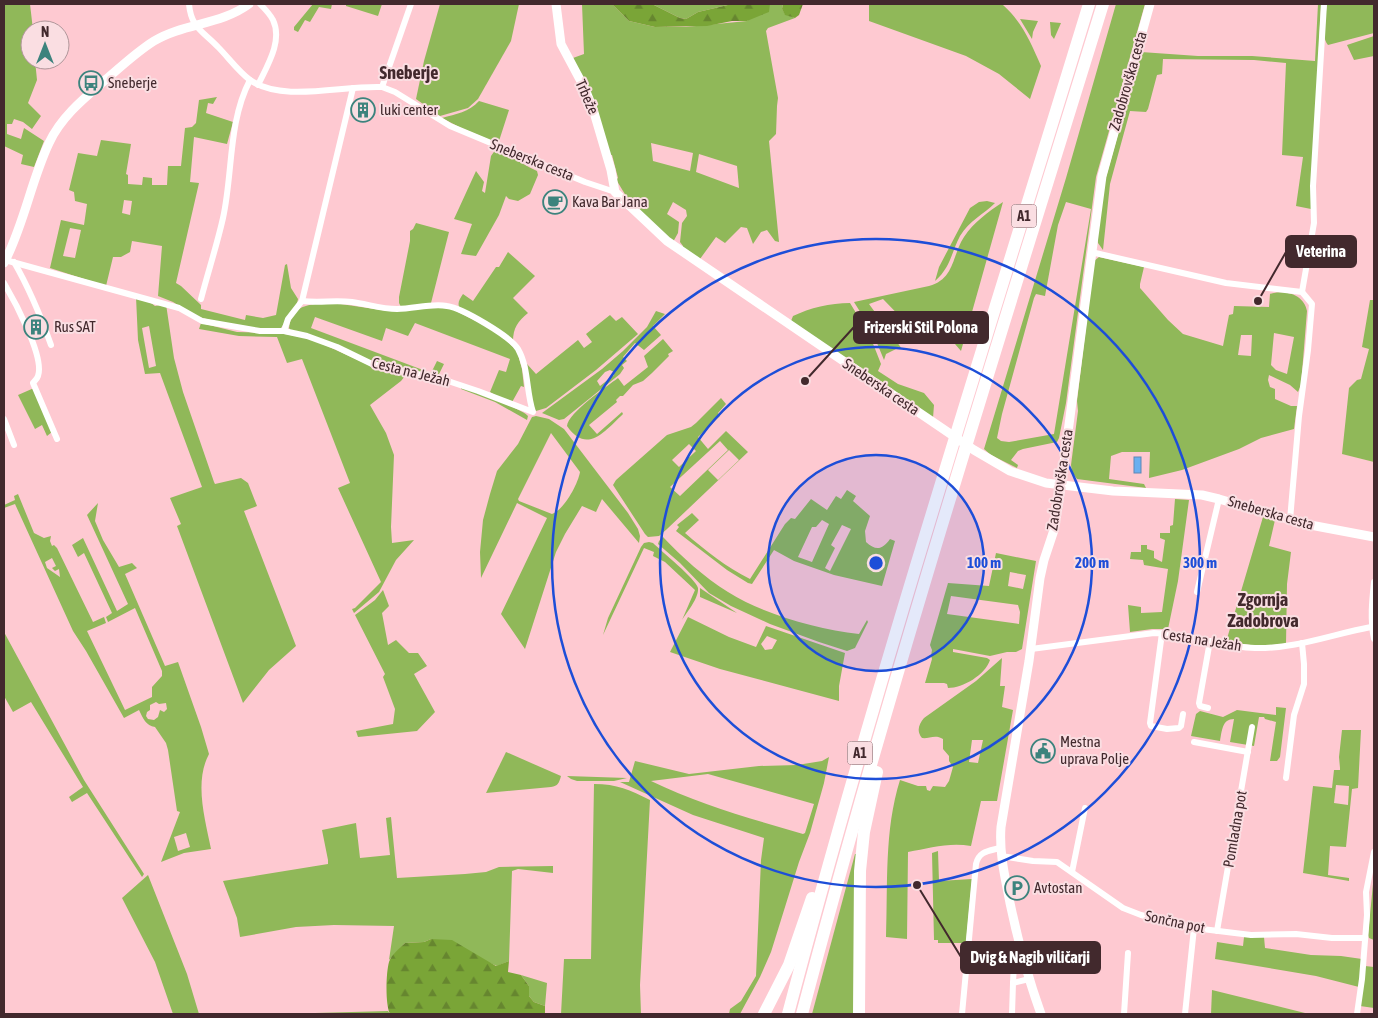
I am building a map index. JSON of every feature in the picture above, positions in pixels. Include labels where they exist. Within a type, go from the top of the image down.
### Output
[{"type":"highway","name":"A1","points":[[788,1014],[827,870],[897,628],[1089,4]]},
{"type":"highway","name":"A1","points":[[802,1014],[881,730],[962,459],[1103,4]]},
{"type":"highway","points":[[859,1014],[862,851],[868,814],[882,756],[881,730]]},
{"type":"highway","points":[[764,1014],[789,965],[815,890],[827,870]]},
{"type":"main road","points":[[8,262],[49,143],[56,129],[68,114],[133,56],[154,41],[170,33],[226,17],[249,4]]},
{"type":"main road","name":"Trbeže","points":[[556,4],[561,44],[593,109],[611,170],[615,192]]},
{"type":"main road","name":"Zadobrovška cesta","points":[[1041,1014],[1029,979],[1014,922],[1001,852],[1003,808],[1031,650],[1041,573],[1054,530],[1102,176],[1106,156],[1150,4]]},
{"type":"main road","name":"Sneberska cesta","points":[[615,192],[667,241],[918,413],[985,457],[1020,476],[1061,485],[1135,493],[1196,495],[1219,499],[1319,527],[1374,537]]},
{"type":"street","points":[[189,4],[190,16],[195,26]]},
{"type":"street","points":[[258,85],[273,53],[276,34],[273,19],[260,4]]},
{"type":"street","points":[[382,87],[411,4]]},
{"type":"street","points":[[1302,292],[1314,223],[1313,186],[1324,4]]},
{"type":"street","name":"Sneberska cesta","points":[[195,26],[210,38],[250,80],[265,88],[282,92],[382,87],[395,92],[450,126],[585,182],[615,192]]},
{"type":"street","points":[[201,299],[223,218],[240,103],[250,80]]},
{"type":"street","points":[[284,331],[288,319],[302,300],[353,88]]},
{"type":"street","points":[[1091,252],[1226,283],[1302,292],[1312,304],[1299,416],[1290,520]]},
{"type":"street","points":[[8,262],[22,276],[52,345]]},
{"type":"street","name":"Cesta na Ježah","points":[[8,262],[179,308],[202,321],[260,331],[284,331],[307,336],[337,347],[372,364],[445,380],[532,412],[525,369],[517,348],[510,339],[497,330],[455,308],[435,305],[396,309],[352,302],[302,300]]},
{"type":"street","points":[[4,283],[23,318],[36,353],[38,375],[33,382],[57,439]]},
{"type":"street","points":[[4,419],[14,445]]},
{"type":"street","points":[[1197,592],[1219,499]]},
{"type":"street","points":[[1374,582],[1371,627],[1374,640]]},
{"type":"street","name":"Cesta na Ježah","points":[[1031,650],[1162,632],[1253,648],[1281,647],[1371,627]]},
{"type":"street","points":[[1162,632],[1150,723],[1151,726],[1157,728],[1179,728],[1182,726],[1183,714]]},
{"type":"street","points":[[1208,708],[1200,706],[1199,702],[1210,641]]},
{"type":"street","points":[[1286,778],[1294,714],[1304,684],[1302,643]]},
{"type":"street","name":"Pomladna pot","points":[[1217,931],[1252,727]]},
{"type":"street","points":[[1194,742],[1248,752]]},
{"type":"street","points":[[1072,872],[1085,808]]},
{"type":"street","points":[[962,1014],[976,864],[979,856],[985,852],[1001,852]]},
{"type":"street","name":"Sončna pot","points":[[1001,852],[1033,862],[1057,862],[1103,896],[1123,908],[1141,915],[1194,928],[1251,935],[1296,934],[1332,938],[1365,938]]},
{"type":"street","points":[[1357,1014],[1367,915],[1366,892],[1374,852]]},
{"type":"street","points":[[1185,1014],[1194,928]]},
{"type":"street","points":[[1124,1014],[1128,953]]},
{"type":"street","points":[[1012,1014],[1014,964]]},
{"type":"street","points":[[1013,983],[1029,979]]},
{"type":"green space","points":[[4,4],[30,4],[32,20],[20,20],[20,70],[36,70],[37,80],[28,103],[41,116],[32,129],[23,122],[14,119],[12,124],[7,124],[7,134],[21,139],[24,128],[44,141],[34,167],[21,164],[23,155],[4,146]]},
{"type":"green space","points":[[313,4],[332,4],[331,9],[319,7],[310,22],[305,20],[298,32],[294,30],[294,27]]},
{"type":"green space","points":[[346,4],[382,4],[378,16],[346,6]]},
{"type":"green space","points":[[440,4],[519,4],[511,41],[478,99],[468,108],[440,116],[416,99],[424,61]]},
{"type":"green space","points":[[582,4],[612,4],[629,21],[655,27],[686,27],[747,21],[769,4],[783,4],[782,9],[785,14],[795,18],[768,28],[766,31],[778,98],[776,134],[769,141],[779,242],[775,241],[767,230],[761,232],[753,244],[747,228],[741,227],[725,243],[716,237],[700,259],[683,248],[680,242],[682,223],[687,216],[686,210],[673,202],[667,214],[679,222],[678,233],[673,242],[629,201],[617,181],[618,178],[612,155],[610,155],[573,58],[584,54]],"holes":[[[651,143],[693,153],[690,171],[653,161]],[[699,154],[737,166],[739,188],[696,172]]]},
{"type":"green space","points":[[612,4],[652,4],[680,18],[686,19],[698,12],[732,4],[770,4],[769,12],[747,21],[732,21],[707,26],[655,27],[629,21]]},
{"type":"green space","points":[[652,4],[732,4],[698,12],[686,19],[680,18]]},
{"type":"green space","points":[[783,4],[803,4],[799,15],[795,18],[785,15],[782,9]]},
{"type":"green space","points":[[869,4],[1003,4],[1016,18],[1034,49],[1041,66],[1030,99],[999,74],[966,56],[869,21]]},
{"type":"green space","points":[[1116,4],[1145,4],[1096,177],[1066,403],[1059,438],[1057,442],[1018,451],[1011,460],[1018,465],[1017,468],[991,455],[984,449],[1066,178]],"holes":[[[1066,202],[1091,209],[1054,434],[1009,442],[1001,441],[997,438],[1002,414],[1034,298],[1036,294],[1045,296],[1058,225]]]},
{"type":"green space","points":[[1318,4],[1321,4],[1311,209],[1296,206],[1303,157],[1282,155],[1286,63],[1254,60],[1163,59],[1162,74],[1157,75],[1148,109],[1146,112],[1130,111],[1110,184],[1103,250],[1098,243],[1097,237],[1105,181],[1141,52],[1198,56],[1252,56],[1315,61]]},
{"type":"green space","points":[[1327,4],[1374,4],[1374,33],[1328,45],[1324,36]]},
{"type":"green space","points":[[1020,19],[1038,21],[1032,39]]},
{"type":"green space","points":[[1050,22],[1061,23],[1054,39],[1051,35]]},
{"type":"green space","points":[[1374,36],[1374,56],[1354,60],[1347,45]]},
{"type":"green space","points":[[217,97],[213,104],[208,103],[206,113],[233,122],[227,144],[194,137],[190,182],[199,183],[176,283],[201,305],[201,309],[245,320],[246,315],[263,318],[276,315],[285,265],[287,264],[291,288],[298,299],[297,304],[281,328],[241,328],[195,316],[173,302],[158,296],[162,246],[132,241],[130,252],[121,257],[113,257],[106,286],[50,268],[61,220],[84,225],[87,204],[75,201],[74,192],[69,190],[78,153],[97,156],[101,140],[131,144],[126,174],[128,175],[128,184],[142,185],[143,177],[152,178],[152,185],[167,185],[168,166],[181,166],[185,128],[192,127],[196,123],[199,100]],"holes":[[[124,200],[132,201],[130,215],[122,213]],[[70,228],[81,230],[75,258],[63,256]]]},
{"type":"green space","points":[[479,101],[509,110],[497,143],[442,118],[467,110]]},
{"type":"green space","points":[[496,149],[537,171],[538,175],[530,194],[518,201],[509,199],[506,196],[499,215],[476,256],[461,254],[472,224],[454,219],[476,171],[484,182],[482,191],[485,193],[491,156]]},
{"type":"green space","points":[[979,202],[995,203],[972,222],[960,236],[948,265],[935,281],[939,267],[970,208]]},
{"type":"green space","points":[[1003,202],[961,351],[955,344],[914,331],[883,299],[869,304],[902,349],[896,349],[886,354],[884,360],[872,331],[854,302],[937,283],[944,278],[952,266],[960,244],[972,227]]},
{"type":"green space","points":[[416,223],[449,232],[431,303],[401,307],[399,297],[410,241],[410,231]]},
{"type":"green space","points":[[508,252],[535,276],[513,298],[528,313],[517,325],[513,341],[460,309],[459,305],[463,294],[473,301]]},
{"type":"green space","points":[[1099,257],[1144,267],[1140,288],[1168,320],[1183,334],[1223,346],[1229,315],[1233,314],[1234,306],[1269,307],[1270,294],[1281,292],[1293,294],[1302,300],[1307,311],[1301,385],[1298,392],[1290,385],[1269,375],[1268,380],[1270,387],[1275,389],[1275,399],[1291,406],[1297,406],[1294,429],[1261,438],[1239,449],[1182,470],[1149,478],[1150,452],[1122,452],[1111,456],[1109,479],[1144,484],[1146,488],[1077,479],[1072,472],[1071,465],[1094,261]],"holes":[[[1274,333],[1294,337],[1287,374],[1276,370],[1271,365]],[[1241,335],[1252,335],[1251,356],[1238,355]]]},
{"type":"green space","points":[[136,297],[155,306],[166,304],[174,358],[183,392],[214,482],[215,484],[241,478],[248,483],[257,506],[244,511],[296,646],[269,670],[243,703],[177,526],[181,524],[170,498],[202,487],[160,373],[145,374],[138,340]],"holes":[[[149,326],[156,366],[149,368],[142,328]]]},
{"type":"green space","points":[[1370,300],[1374,300],[1374,462],[1342,454],[1349,388],[1357,380],[1361,379],[1369,349],[1362,347]]},
{"type":"green space","points":[[334,303],[388,311],[448,307],[498,332],[517,351],[524,387],[521,386],[511,404],[490,392],[499,370],[506,372],[510,359],[415,323],[408,336],[386,328],[382,341],[315,317],[311,328],[431,373],[437,361],[444,364],[439,374],[441,379],[399,371],[291,331],[289,328],[294,313],[299,309],[312,304]]},
{"type":"green space","points":[[850,303],[870,336],[881,364],[878,371],[898,384],[924,393],[934,405],[933,418],[791,321],[793,316],[813,308]]},
{"type":"green space","points":[[656,311],[665,314],[653,326],[661,335],[644,350],[635,343],[623,357],[627,361],[622,365],[624,368],[620,374],[564,419],[559,420],[542,413],[602,369],[647,327]],"holes":[[[610,370],[614,372],[614,375],[600,386],[597,381],[605,372]]]},
{"type":"green space","points":[[610,315],[616,321],[622,317],[638,334],[596,370],[546,408],[536,411],[532,406],[527,364],[536,374],[578,340],[584,348],[592,342],[586,334]]},
{"type":"green space","points":[[201,323],[237,332],[279,333],[312,339],[373,367],[405,376],[370,405],[386,433],[394,455],[392,543],[414,540],[396,560],[379,592],[354,613],[352,609],[381,582],[338,488],[350,483],[302,359],[287,363],[277,337],[239,336],[199,329]]},
{"type":"green space","points":[[663,339],[673,351],[668,354],[669,356],[643,381],[633,385],[623,396],[616,400],[617,402],[589,425],[597,434],[622,412],[623,414],[596,437],[582,439],[574,435],[567,426],[574,414],[618,378],[624,386],[648,367],[644,356]]},
{"type":"green space","points":[[461,387],[517,409],[528,416],[527,420],[495,402],[461,389]]},
{"type":"green space","points":[[34,388],[52,432],[47,436],[42,425],[35,429],[18,395]]},
{"type":"green space","points":[[721,398],[726,404],[718,413],[720,416],[698,437],[708,449],[726,431],[748,452],[659,536],[648,537],[613,485],[616,480],[667,435],[691,427]],"holes":[[[720,441],[728,450],[680,496],[670,487]],[[689,444],[696,451],[679,467],[672,460]],[[729,450],[739,460],[718,480],[708,470]]]},
{"type":"green space","points":[[532,417],[549,419],[564,429],[628,513],[640,536],[639,543],[602,499],[596,512],[582,506],[556,552],[525,649],[501,614],[547,518],[517,503],[481,578],[480,552],[483,520],[497,471],[518,444]],"holes":[[[551,433],[580,472],[570,496],[557,512],[552,514],[518,499]]]},
{"type":"green space","points":[[847,490],[856,496],[853,501],[870,516],[865,531],[866,542],[879,548],[890,539],[895,541],[882,586],[834,575],[794,561],[774,550],[752,584],[748,583],[727,570],[676,531],[679,527],[677,525],[692,513],[699,520],[685,533],[716,558],[750,579],[785,524],[791,518],[795,519],[811,499],[827,510],[836,496],[841,499]],"holes":[[[822,520],[829,524],[812,562],[798,557],[812,527],[816,527]],[[842,525],[851,529],[830,571],[825,568],[835,548],[831,545]]]},
{"type":"green space","points":[[18,494],[34,533],[44,538],[51,536],[52,546],[54,545],[57,548],[93,622],[104,617],[106,623],[87,631],[125,710],[152,697],[152,687],[162,676],[162,671],[135,608],[108,622],[106,617],[112,613],[84,553],[78,557],[72,545],[83,538],[117,611],[128,604],[87,515],[98,503],[95,521],[103,540],[119,567],[132,563],[137,568],[125,574],[165,666],[178,662],[209,754],[202,776],[201,788],[211,849],[184,853],[161,862],[180,812],[177,811],[166,743],[155,727],[145,721],[139,710],[124,718],[73,631],[15,504],[4,508],[4,505],[15,500],[14,496]],"holes":[[[52,558],[56,566],[52,568],[55,571],[59,569],[60,577],[47,568],[45,562]],[[156,702],[159,704],[166,703],[167,709],[164,712],[160,710],[158,717],[154,720],[148,719],[146,716],[150,710],[150,705]],[[186,833],[190,847],[178,851],[174,837]]]},
{"type":"green space","points":[[1175,499],[1189,500],[1178,581],[1168,629],[1130,632],[1128,605],[1141,607],[1141,613],[1162,612],[1168,569],[1144,565],[1143,560],[1130,559],[1131,552],[1141,552],[1141,545],[1147,545],[1147,549],[1154,551],[1154,558],[1162,562],[1165,540],[1160,538],[1160,533],[1170,533],[1170,526],[1173,525]]},
{"type":"green space","points":[[1263,517],[1275,520],[1269,546],[1291,552],[1287,584],[1286,644],[1259,646],[1226,642]]},
{"type":"green space","points":[[663,537],[710,580],[758,608],[808,625],[843,632],[859,634],[867,620],[868,622],[855,648],[847,651],[770,624],[731,606],[709,593],[680,563],[658,544]]},
{"type":"green space","points":[[644,543],[653,543],[670,558],[696,584],[698,592],[695,600],[682,620],[695,590],[665,562],[653,556],[654,552],[644,548],[603,635],[608,618],[641,547]]},
{"type":"green space","points":[[996,553],[1036,561],[1022,649],[1016,652],[990,656],[953,649],[953,652],[990,660],[983,671],[973,680],[960,686],[948,688],[947,684],[944,683],[925,683],[932,659],[930,645],[948,583],[989,586]],"holes":[[[1010,572],[1026,575],[1023,589],[1008,586]],[[951,596],[1018,605],[1020,612],[1019,624],[947,614]]]},
{"type":"green space","points":[[700,588],[737,613],[700,597]]},
{"type":"green space","points":[[383,590],[389,606],[382,613],[388,645],[396,640],[409,653],[418,653],[427,666],[414,674],[435,712],[417,731],[358,737],[356,731],[393,724],[395,709],[383,677],[385,674],[355,615],[375,600]]},
{"type":"green space","points":[[688,617],[729,637],[756,647],[766,626],[845,653],[839,686],[839,701],[720,669],[670,652]],"holes":[[[767,636],[777,640],[772,649],[765,650],[761,644]]]},
{"type":"green space","points":[[4,632],[84,780],[144,874],[142,877],[87,793],[72,802],[69,797],[83,787],[31,702],[13,712],[4,696]]},
{"type":"green space","points":[[1002,658],[1000,686],[1005,686],[1002,707],[1013,710],[997,801],[981,801],[971,846],[947,845],[908,852],[907,939],[886,937],[889,838],[891,819],[900,780],[918,786],[926,786],[927,790],[930,791],[933,786],[945,787],[953,767],[949,761],[949,756],[943,749],[943,739],[937,737],[922,738],[919,733],[920,725],[924,718],[976,681]],"holes":[[[972,740],[983,740],[978,763],[969,762]]]},
{"type":"green space","points":[[1276,707],[1286,708],[1280,757],[1277,761],[1270,761],[1276,722],[1264,717],[1259,717],[1254,746],[1230,742],[1234,719],[1225,723],[1220,741],[1191,736],[1196,714],[1200,711],[1223,717],[1237,710],[1276,715]]},
{"type":"green space","points":[[1342,730],[1361,730],[1358,788],[1352,789],[1346,847],[1330,846],[1328,875],[1349,878],[1349,881],[1303,873],[1313,786],[1332,788],[1334,770],[1340,770],[1339,757]],"holes":[[[1336,785],[1349,786],[1348,805],[1334,803]]]},
{"type":"green space","points":[[506,752],[561,776],[559,782],[551,787],[486,793]]},
{"type":"green space","points":[[829,757],[810,833],[771,952],[740,1014],[729,1014],[730,1009],[741,1001],[756,976],[761,860],[764,838],[693,815],[620,782],[629,782],[635,761],[689,774],[759,766],[797,765],[822,761]],"holes":[[[708,774],[814,804],[805,833],[803,834],[706,804],[651,781]]]},
{"type":"green space","points":[[567,776],[627,778],[614,781],[577,781]]},
{"type":"green space","points":[[594,784],[623,788],[650,800],[640,985],[641,1014],[561,1014],[564,959],[591,959]]},
{"type":"green space","points":[[391,817],[397,878],[486,872],[499,867],[553,866],[553,873],[518,869],[512,871],[509,961],[497,966],[431,939],[424,942],[405,943],[389,960],[394,926],[334,925],[296,927],[240,937],[237,918],[223,881],[328,864],[322,830],[356,823],[360,858],[390,855],[386,818]]},
{"type":"green space","points":[[938,851],[939,881],[972,879],[966,943],[938,943],[938,940],[934,940],[932,853]]},
{"type":"green space","points":[[855,854],[857,854],[854,1014],[812,1014]]},
{"type":"green space","points":[[1374,874],[1374,940],[1369,938],[1368,935]]},
{"type":"green space","points":[[148,875],[187,974],[199,1014],[173,1014],[155,962],[122,898]]},
{"type":"green space","points":[[1244,937],[1264,937],[1265,948],[1311,955],[1362,959],[1359,987],[1316,976],[1215,959],[1217,942],[1243,946]]},
{"type":"green space","points":[[431,939],[452,940],[496,966],[509,961],[508,972],[521,975],[529,986],[529,996],[534,1002],[545,1006],[545,1014],[390,1014],[386,988],[390,959],[405,943],[424,942]]},
{"type":"green space","points":[[1365,966],[1374,967],[1374,1008],[1360,1006]]},
{"type":"green space","points":[[521,975],[547,983],[545,1006],[534,1002],[529,996],[529,986]]},
{"type":"green space","points":[[1212,990],[1309,1014],[1211,1014]]},
{"type":"green space","points":[[388,1011],[390,1014],[304,1014],[315,1013]]},
{"type":"water","points":[[1134,457],[1141,457],[1141,473],[1134,473]]},
{"type":"place","name":"Sneberje","points":[[91,83]]},
{"type":"place","name":"luki center","points":[[363,110]]},
{"type":"place","name":"Kava Bar Jana","points":[[555,202]]},
{"type":"place","name":"Veterina","points":[[1258,301]]},
{"type":"place","name":"Rus SAT","points":[[36,327]]},
{"type":"place","name":"Frizerski Stil Polona","points":[[805,381]]},
{"type":"place","name":"Mestna uprava Polje","points":[[1043,751]]},
{"type":"place","name":"Dvig & Nagib viličarji","points":[[917,885]]},
{"type":"place","name":"Avtostan","points":[[1017,888]]},
{"type":"district","name":"Sneberje","points":[[409,73]]},
{"type":"district","name":"Zgornja Zadobrova","points":[[1263,610]]}]
